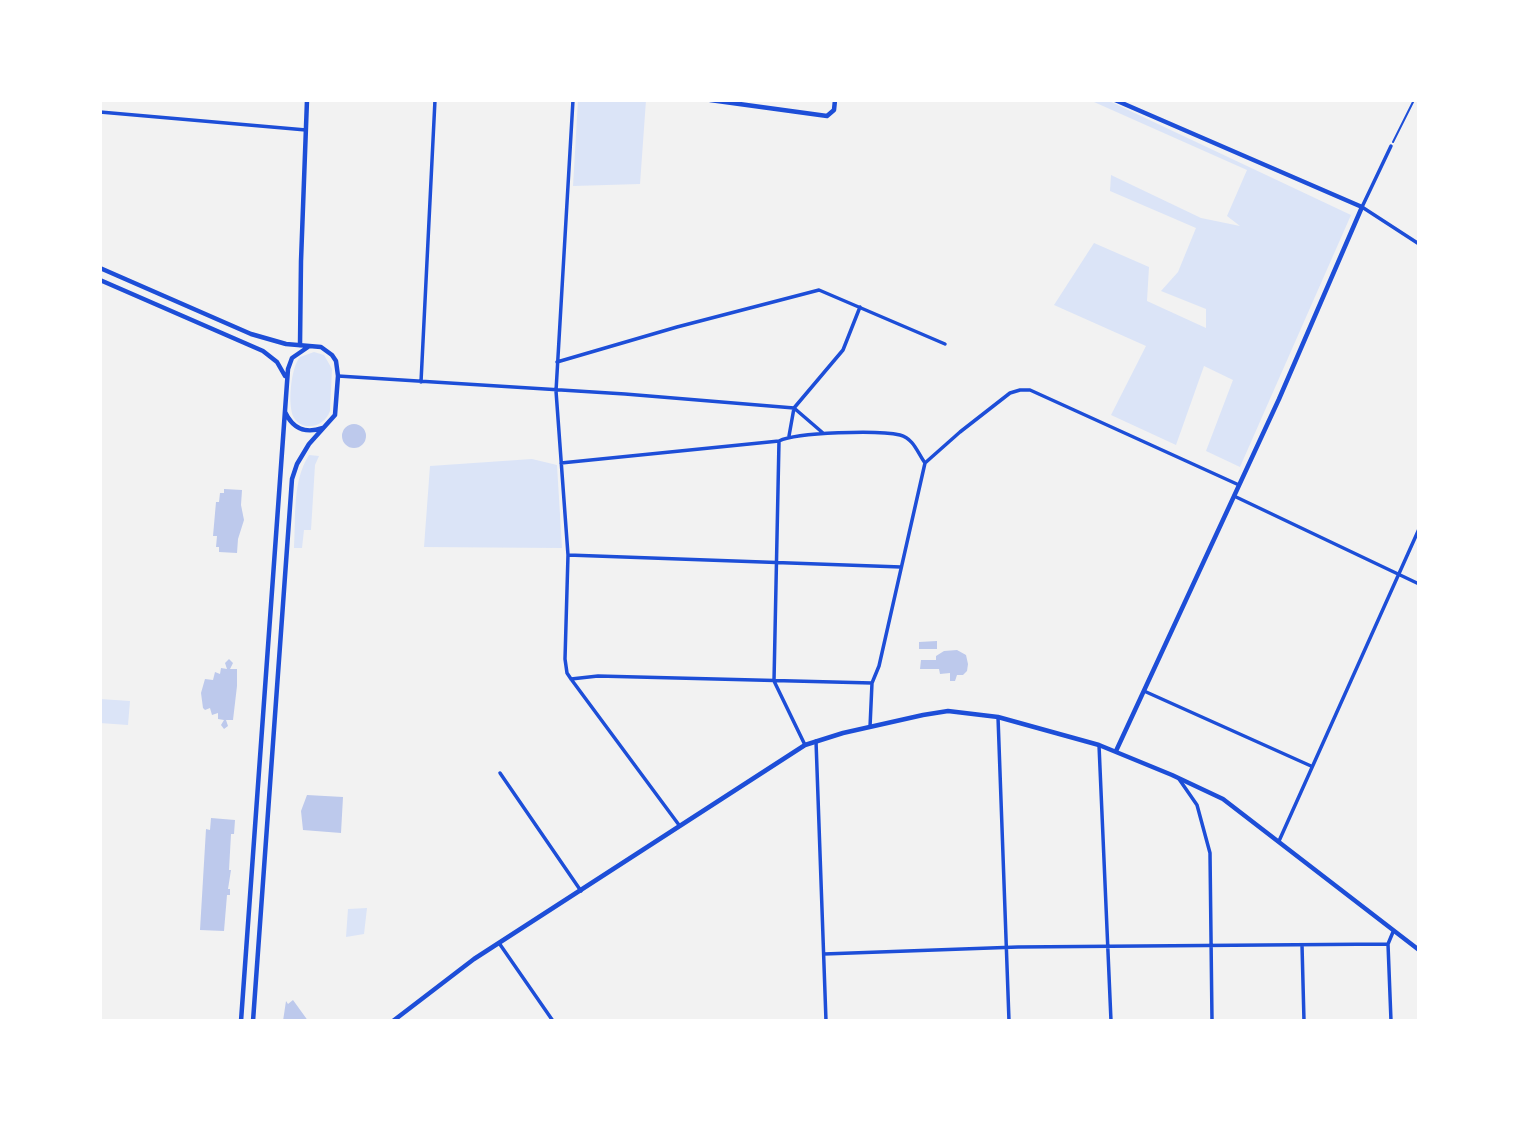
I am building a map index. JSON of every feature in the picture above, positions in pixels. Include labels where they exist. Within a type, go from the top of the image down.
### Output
[{"type":"main road","points":[[300,345],[307,100]]},
{"type":"main road","points":[[710,100],[827,116],[834,110],[835,100]]},
{"type":"main road","points":[[1115,100],[1362,207],[1239,485],[1116,751]]},
{"type":"main road","points":[[100,268],[251,334],[274,342],[321,347],[336,361],[338,376],[335,415],[303,453],[292,480],[253,1021]]},
{"type":"main road","points":[[100,280],[263,351],[277,362],[287,380]]},
{"type":"main road","points":[[241,1021],[287,380],[292,358],[309,346]]},
{"type":"main road","points":[[285,412],[293,424],[302,430],[315,431],[324,428]]},
{"type":"main road","points":[[393,1021],[474,959],[805,745],[870,727],[948,711],[998,716],[1099,745],[1223,799],[1419,950]]},
{"type":"street","points":[[421,382],[435,100]]},
{"type":"street","points":[[573,100],[556,391],[568,555],[565,659],[567,673],[679,825]]},
{"type":"street","points":[[100,111],[306,130]]},
{"type":"street","points":[[1391,146],[1362,207],[1419,244]]},
{"type":"street","points":[[557,362],[804,292],[820,290],[945,344]]},
{"type":"street","points":[[789,436],[794,408],[843,350],[860,307]]},
{"type":"street","points":[[338,376],[794,408],[823,433]]},
{"type":"street","points":[[870,727],[872,683],[879,666],[925,463],[1010,393],[1030,390],[1239,485]]},
{"type":"street","points":[[561,463],[823,433],[900,435],[914,443],[925,463]]},
{"type":"street","points":[[779,440],[774,681],[805,745]]},
{"type":"street","points":[[1234,496],[1419,584]]},
{"type":"street","points":[[1279,841],[1419,529]]},
{"type":"street","points":[[568,555],[901,567]]},
{"type":"street","points":[[571,679],[598,676],[872,683]]},
{"type":"street","points":[[1144,691],[1311,766]]},
{"type":"street","points":[[998,716],[1009,1021]]},
{"type":"street","points":[[816,741],[826,1021]]},
{"type":"street","points":[[1099,745],[1111,1021]]},
{"type":"street","points":[[499,773],[581,891]]},
{"type":"street","points":[[1178,778],[1197,805],[1210,853],[1212,1021]]},
{"type":"street","points":[[1391,1021],[1388,944],[1393,932]]},
{"type":"street","points":[[499,943],[553,1021]]},
{"type":"street","points":[[1302,944],[1304,1021]]},
{"type":"street","points":[[824,954],[1007,947],[1388,944]]},
{"type":"path","points":[[1391,146],[1414,100]]},
{"type":"shaded area","points":[[578,100],[646,100],[640,184],[573,186]]},
{"type":"shaded area","points":[[1107,100],[1351,215],[1240,467],[1206,451],[1233,380],[1204,366],[1176,445],[1111,415],[1146,346],[1054,305],[1094,243],[1149,267],[1147,301],[1206,328],[1206,309],[1161,291],[1178,272],[1196,228],[1110,191],[1111,175],[1201,218],[1240,226],[1227,216],[1247,170],[1094,102]]},
{"type":"shaded area","points":[[314,352],[324,355],[332,369],[330,411],[324,421],[308,426],[298,423],[294,418],[291,387],[294,369],[300,357]]},
{"type":"shaded area","points":[[309,455],[319,456],[315,465],[311,530],[304,530],[302,548],[294,548],[297,488]]},
{"type":"shaded area","points":[[532,459],[557,465],[562,548],[424,547],[430,466]]},
{"type":"shaded area","points":[[100,699],[130,701],[128,725],[100,723]]},
{"type":"shaded area","points":[[367,908],[364,934],[346,937],[348,909]]},
{"type":"building","points":[[354,424],[362,428],[366,436],[362,444],[354,448],[346,444],[342,436],[346,428]]},
{"type":"building","points":[[224,489],[242,490],[244,520],[237,553],[219,552],[219,547],[216,547],[217,536],[213,536],[216,502],[219,502],[220,493],[224,493]]},
{"type":"building","points":[[937,641],[937,649],[919,649],[919,642]]},
{"type":"building","points":[[957,650],[966,655],[968,664],[967,671],[963,675],[957,675],[955,681],[950,681],[950,673],[940,674],[939,669],[920,669],[921,660],[936,660],[936,656],[944,651]]},
{"type":"building","points":[[229,659],[233,663],[230,669],[237,669],[237,686],[233,720],[226,720],[228,726],[224,729],[221,725],[224,720],[218,719],[218,713],[212,715],[210,708],[203,708],[201,693],[205,679],[213,680],[215,672],[220,674],[221,668],[227,669],[225,663]]},
{"type":"building","points":[[307,795],[343,797],[341,833],[303,830],[301,811]]},
{"type":"building","points":[[211,818],[235,820],[234,834],[231,834],[230,895],[227,895],[224,931],[200,930],[206,829],[210,830]]},
{"type":"building","points":[[293,1000],[308,1021],[283,1021],[286,1001],[288,1004]]}]
